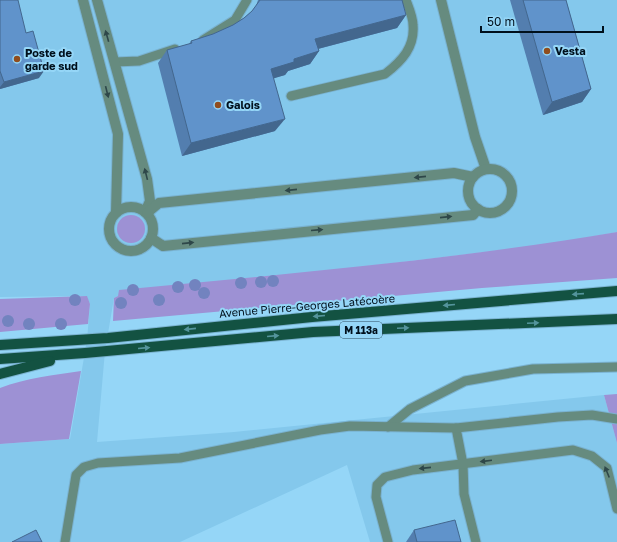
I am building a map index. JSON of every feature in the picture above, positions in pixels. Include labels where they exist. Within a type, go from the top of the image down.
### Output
[{"type":"main road","name":"Avenue Pierre-Georges Latécoère","points":[[0,345],[87,340],[312,316],[617,292]]},
{"type":"main road","name":"M 113a","points":[[0,359],[85,354],[313,332],[617,319]]},
{"type":"main road","points":[[0,374],[29,365],[85,354]]},
{"type":"street","points":[[83,0],[118,134],[116,213]]},
{"type":"street","points":[[97,0],[147,179],[150,201],[146,212]]},
{"type":"street","points":[[441,0],[475,137],[486,169]]},
{"type":"street","points":[[486,169],[500,171],[510,181],[512,188],[509,201],[505,207],[499,211],[485,212],[478,209],[469,198],[469,183],[476,173],[486,169]]},
{"type":"street","points":[[146,212],[159,203],[454,173],[473,177]]},
{"type":"street","points":[[127,207],[140,208],[146,212],[153,225],[151,238],[142,248],[136,250],[123,249],[118,246],[110,234],[109,226],[111,219],[121,209],[127,207]]},
{"type":"street","points":[[151,238],[163,246],[473,215],[478,209]]},
{"type":"lane","points":[[195,43],[202,41],[235,20],[247,0]]},
{"type":"lane","points":[[291,96],[385,74],[395,66],[407,53],[413,40],[414,24],[406,0]]},
{"type":"lane","points":[[115,62],[139,61],[181,47]]},
{"type":"lane","points":[[388,427],[410,409],[466,381],[533,368],[617,367]]},
{"type":"lane","points":[[66,542],[76,474],[84,467],[98,463],[180,458],[320,430],[350,426],[456,428],[592,415],[617,419]]},
{"type":"lane","points":[[456,428],[463,464],[464,494],[476,542]]},
{"type":"lane","points":[[388,542],[376,497],[377,485],[385,477],[414,470],[573,450],[592,456],[607,468],[617,510]]},
{"type":"shaded area","points":[[0,0],[617,0],[617,232],[552,244],[118,296],[114,298],[105,351],[97,442],[234,432],[604,395],[617,443],[617,542],[370,542],[347,465],[180,542],[0,542],[0,444],[70,439],[87,340],[90,304],[86,296],[0,297]]},
{"type":"shaded area","points":[[131,215],[141,219],[145,229],[141,239],[131,243],[121,239],[117,229],[121,219]]},
{"type":"shaded area","points":[[617,232],[617,278],[482,288],[113,321],[114,298],[118,296],[119,290],[306,272],[493,251]]},
{"type":"shaded area","points":[[87,296],[90,304],[88,324],[0,332],[0,299]]},
{"type":"shaded area","points":[[81,371],[69,439],[0,444],[0,388],[30,379]]},
{"type":"shaded area","points":[[617,394],[617,443],[604,395]]},
{"type":"building","name":"Poste de garde sud","points":[[0,0],[18,0],[26,33],[33,31],[44,71],[4,82],[0,71]]},
{"type":"building","name":"Galois","points":[[260,0],[402,0],[406,15],[315,39],[319,51],[294,59],[294,62],[271,69],[285,119],[191,143],[167,50],[192,43],[191,41],[213,34],[233,25],[252,11]]},
{"type":"building","name":"Vesta","points":[[523,0],[566,0],[591,89],[552,102]]},
{"type":"building","points":[[455,520],[461,542],[417,542],[414,530]]},
{"type":"building","points":[[36,530],[42,542],[12,542]]},
{"type":"place","name":"Vesta","points":[[547,51]]},
{"type":"place","name":"Poste de garde sud","points":[[17,59]]},
{"type":"place","name":"Galois","points":[[218,105]]}]
